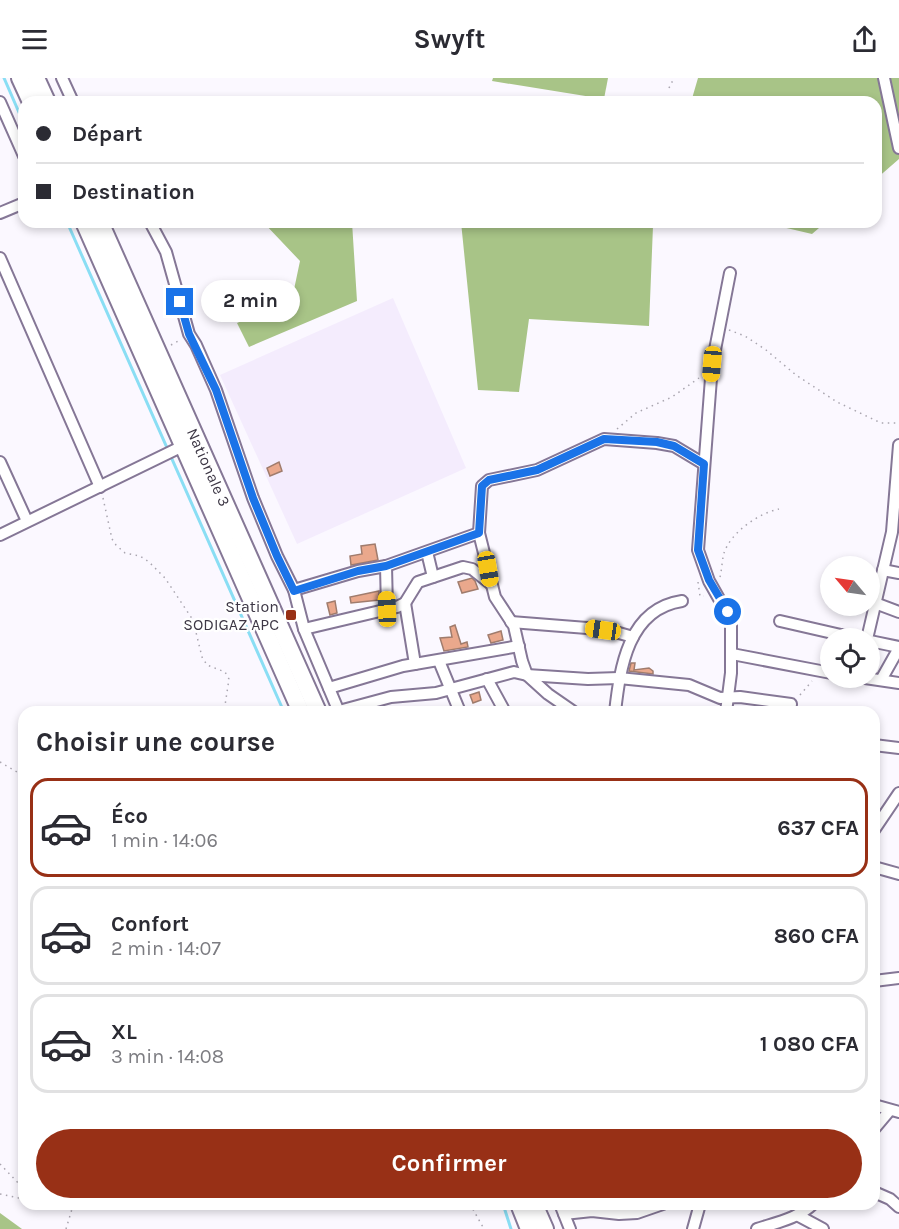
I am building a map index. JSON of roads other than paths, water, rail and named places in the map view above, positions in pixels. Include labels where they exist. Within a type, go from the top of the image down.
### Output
[{"type":"main road","points":[[20,78],[28,96]]},
{"type":"main road","points":[[36,78],[44,96]]},
{"type":"main road","name":"Nationale 3","points":[[87,228],[315,706]]},
{"type":"main road","name":"Nationale 3","points":[[102,228],[300,706]]},
{"type":"main road","points":[[522,1210],[530,1229]]},
{"type":"main road","points":[[537,1210],[545,1229]]},
{"type":"street","points":[[62,78],[70,96]]},
{"type":"street","points":[[884,78],[899,148]]},
{"type":"street","points":[[0,102],[18,142]]},
{"type":"street","points":[[0,213],[18,206]]},
{"type":"street","points":[[153,228],[166,252],[189,334],[216,390],[253,498],[294,591],[304,629],[336,706]]},
{"type":"street","points":[[0,258],[100,487]]},
{"type":"street","points":[[727,706],[732,654],[730,617],[709,580],[698,550],[712,364],[730,273]]},
{"type":"street","points":[[564,706],[527,675],[511,622],[499,606],[490,584],[479,533],[482,486],[489,480],[537,470],[604,439],[657,442],[674,446],[704,464]]},
{"type":"street","points":[[0,535],[191,443]]},
{"type":"street","points":[[880,582],[895,532],[899,445]]},
{"type":"street","points":[[0,462],[27,521]]},
{"type":"street","points":[[294,591],[358,571],[386,566],[479,533]]},
{"type":"street","points":[[427,552],[433,576]]},
{"type":"street","points":[[386,566],[387,609]]},
{"type":"street","points":[[304,629],[405,603],[418,582],[463,567],[469,567],[490,584]]},
{"type":"street","points":[[883,570],[899,573]]},
{"type":"street","points":[[616,706],[624,656],[633,637],[648,617],[667,605],[682,602]]},
{"type":"street","points":[[405,603],[416,664]]},
{"type":"street","points":[[880,605],[899,612]]},
{"type":"street","points":[[780,621],[820,631]]},
{"type":"street","points":[[511,622],[587,628],[633,637]]},
{"type":"street","points":[[880,643],[899,648],[881,680],[899,683]]},
{"type":"street","points":[[329,688],[416,664],[519,646]]},
{"type":"street","points":[[732,654],[820,671]]},
{"type":"street","points":[[731,673],[749,658]]},
{"type":"street","points":[[439,661],[458,706]]},
{"type":"street","points":[[360,706],[391,697],[414,696],[452,689],[514,672],[527,675],[588,679],[619,678],[689,685],[713,697],[778,706]]},
{"type":"street","points":[[487,680],[502,706]]},
{"type":"street","points":[[880,746],[899,748]]},
{"type":"street","points":[[880,821],[899,793]]},
{"type":"street","points":[[880,869],[899,874]]},
{"type":"street","points":[[880,980],[899,978]]},
{"type":"street","points":[[880,1124],[894,1111]]},
{"type":"street","points":[[880,1195],[899,1207]]},
{"type":"street","points":[[562,1210],[570,1229]]},
{"type":"street","points":[[577,1210],[620,1214],[646,1210]]},
{"type":"street","points":[[693,1229],[698,1210]]},
{"type":"street","points":[[756,1229],[807,1210]]},
{"type":"street","points":[[797,1215],[823,1229]]},
{"type":"waterway","points":[[4,78],[18,110]]},
{"type":"waterway","points":[[70,228],[281,706]]},
{"type":"waterway","points":[[505,1210],[511,1229]]},
{"type":"place","name":"Station SODIGAZ APC","points":[[291,615]]}]
